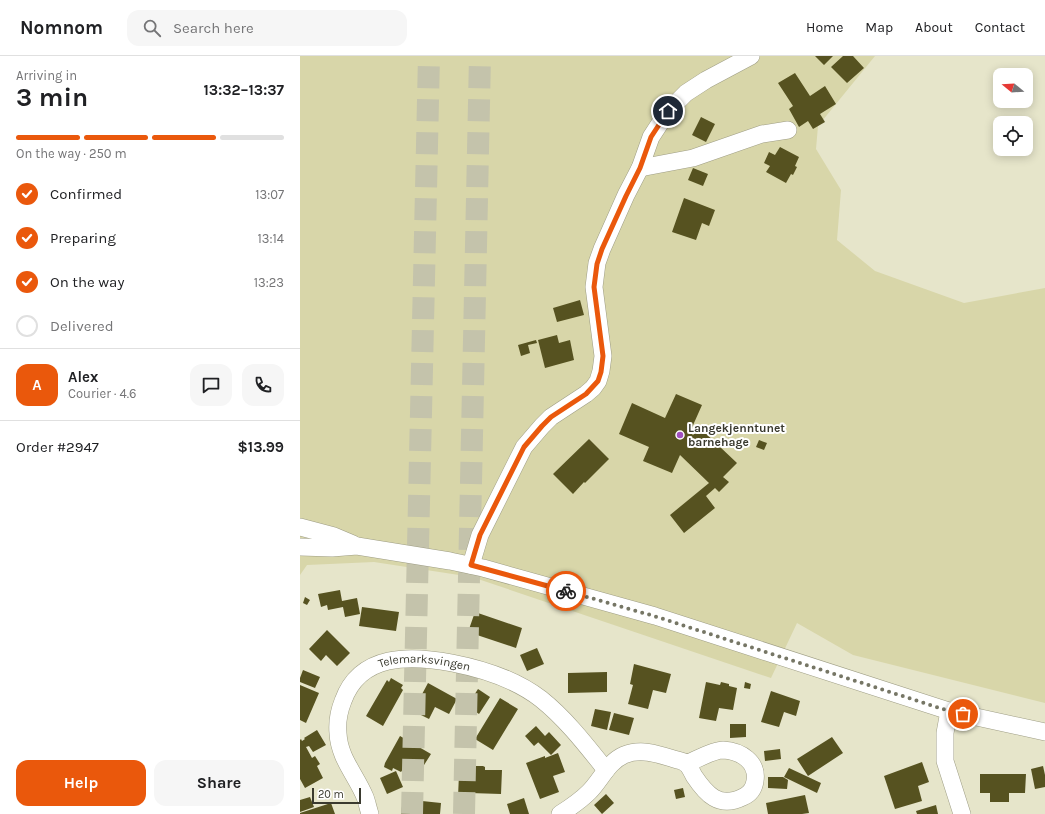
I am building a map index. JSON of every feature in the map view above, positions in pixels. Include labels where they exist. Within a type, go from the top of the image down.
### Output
[{"type":"street","points":[[471,565],[480,535],[524,447],[551,417],[586,394],[598,381],[603,356],[594,287],[597,264],[602,249],[640,168],[651,137],[668,111],[686,93],[706,80],[751,56]]},
{"type":"street","points":[[640,168],[693,158],[762,134],[788,130]]},
{"type":"street","points":[[300,527],[334,536],[357,546]]},
{"type":"street","points":[[300,547],[332,548],[357,546],[471,565],[654,616],[949,711],[1045,732]]},
{"type":"street","name":"Telemarksvingen","points":[[370,814],[365,796],[343,756],[339,743],[338,722],[340,708],[345,696],[355,680],[372,666],[396,659],[409,657],[422,658],[457,664],[496,674],[513,682],[541,699],[572,728],[606,770]]},
{"type":"street","points":[[949,711],[945,733],[945,761],[962,814]]},
{"type":"street","points":[[560,814],[578,802],[590,791],[613,762],[623,755],[634,752],[654,753],[686,764]]},
{"type":"shaded area","points":[[300,56],[875,56],[818,126],[816,149],[841,190],[837,240],[875,271],[964,303],[1045,288],[1045,703],[853,655],[797,623],[771,678],[472,577],[374,562],[307,565],[300,575]]},
{"type":"building","points":[[815,56],[833,56],[824,65]]},
{"type":"building","points":[[843,56],[853,56],[864,68],[847,83],[831,67]]},
{"type":"building","points":[[795,73],[810,96],[825,86],[836,104],[820,114],[825,122],[813,129],[808,121],[799,127],[789,109],[793,106],[778,83]]},
{"type":"building","points":[[701,117],[715,124],[706,142],[692,135]]},
{"type":"building","points":[[780,147],[799,157],[795,166],[797,167],[793,175],[791,174],[786,183],[766,172],[770,166],[764,163],[769,152],[775,155]]},
{"type":"building","points":[[693,168],[708,174],[703,186],[688,180]]},
{"type":"building","points":[[684,198],[715,210],[709,226],[702,223],[696,240],[672,232]]},
{"type":"building","points":[[580,300],[584,315],[557,322],[553,308]]},
{"type":"building","points":[[557,335],[559,343],[570,340],[574,360],[545,368],[538,340]]},
{"type":"building","points":[[536,340],[537,343],[528,345],[530,353],[521,356],[518,345]]},
{"type":"building","points":[[676,394],[702,405],[690,432],[693,435],[700,428],[737,463],[723,477],[729,482],[719,492],[715,488],[706,496],[715,508],[684,533],[670,515],[709,483],[680,455],[672,473],[643,461],[649,447],[619,434],[632,403],[665,418]]},
{"type":"building","points":[[589,439],[609,459],[573,494],[553,474]]},
{"type":"building","points":[[759,440],[767,443],[764,450],[756,447]]},
{"type":"building","points":[[340,590],[342,601],[357,598],[360,614],[345,617],[343,607],[328,610],[327,605],[321,607],[318,594]]},
{"type":"building","points":[[305,597],[310,600],[307,605],[303,603]]},
{"type":"building","points":[[362,607],[399,612],[396,631],[359,626]]},
{"type":"building","points":[[475,612],[522,628],[516,648],[468,632]]},
{"type":"building","points":[[327,630],[350,653],[337,666],[326,655],[321,661],[309,649]]},
{"type":"building","points":[[537,648],[544,664],[527,671],[520,655]]},
{"type":"building","points":[[634,664],[671,674],[666,693],[653,690],[648,709],[628,704],[633,685],[630,684]]},
{"type":"building","points":[[303,670],[320,677],[315,688],[300,682]]},
{"type":"building","points":[[607,672],[607,692],[568,693],[568,673]]},
{"type":"building","points":[[391,678],[403,685],[401,688],[403,690],[383,726],[366,716],[387,680],[389,682]]},
{"type":"building","points":[[706,682],[720,685],[721,682],[737,688],[733,710],[719,708],[716,721],[699,718]]},
{"type":"building","points":[[745,682],[751,684],[750,689],[744,688]]},
{"type":"building","points":[[428,683],[457,699],[449,714],[435,707],[429,719],[413,711]]},
{"type":"building","points":[[300,685],[319,693],[306,723],[300,720]]},
{"type":"building","points":[[478,689],[490,697],[479,714],[467,706]]},
{"type":"building","points":[[771,691],[800,701],[796,716],[784,712],[779,727],[761,722]]},
{"type":"building","points":[[500,698],[518,709],[493,750],[475,739]]},
{"type":"building","points":[[595,709],[611,712],[607,730],[591,726]]},
{"type":"building","points":[[614,713],[634,718],[629,735],[609,730]]},
{"type":"building","points":[[730,724],[746,724],[746,737],[730,738]]},
{"type":"building","points":[[536,726],[545,736],[549,732],[561,745],[551,755],[538,742],[534,746],[525,736]]},
{"type":"building","points":[[317,730],[326,745],[313,752],[309,746],[306,747],[312,758],[315,756],[320,764],[317,766],[323,778],[305,788],[300,779],[300,740],[301,739],[302,741],[305,739],[304,738]]},
{"type":"building","points":[[400,736],[431,754],[419,773],[406,765],[401,772],[393,768],[392,771],[384,767]]},
{"type":"building","points":[[832,737],[843,753],[808,776],[797,759]]},
{"type":"building","points":[[780,749],[781,759],[765,761],[764,751]]},
{"type":"building","points":[[558,753],[565,772],[553,776],[559,792],[540,799],[526,763]]},
{"type":"building","points":[[922,762],[929,782],[918,786],[922,801],[895,809],[884,776]]},
{"type":"building","points":[[468,766],[483,766],[485,767],[485,770],[502,770],[501,794],[470,793],[470,797],[458,797],[459,774],[468,774]]},
{"type":"building","points":[[1043,766],[1045,787],[1035,789],[1031,769]]},
{"type":"building","points":[[789,768],[821,783],[817,793],[784,777]]},
{"type":"building","points":[[396,771],[403,787],[387,794],[380,778]]},
{"type":"building","points":[[980,774],[1026,774],[1025,793],[1009,793],[1009,802],[990,802],[990,793],[980,793]]},
{"type":"building","points":[[768,777],[783,777],[788,780],[787,789],[768,788]]},
{"type":"building","points":[[683,788],[685,797],[676,799],[674,790]]},
{"type":"building","points":[[606,794],[614,803],[602,814],[594,805]]},
{"type":"building","points":[[805,795],[809,813],[768,814],[766,803]]},
{"type":"building","points":[[310,797],[314,807],[300,812],[300,800]]},
{"type":"building","points":[[524,798],[529,814],[510,814],[507,804]]},
{"type":"building","points":[[403,799],[441,803],[440,814],[401,814]]},
{"type":"building","points":[[331,803],[335,814],[300,814],[300,813]]},
{"type":"building","points":[[936,805],[938,814],[917,814],[916,811]]},
{"type":"tunnel","points":[[412,814],[429,56]]},
{"type":"tunnel","points":[[464,814],[480,56]]},
{"type":"way so far","points":[[566,591],[654,616],[949,711],[963,714]]},
{"type":"place","name":"Langekjenntunet barnehage","points":[[680,435]]},
{"type":"route","points":[[566,591],[471,565],[483,527],[524,447],[532,436],[551,417],[586,394],[598,381],[603,356],[594,287],[594,276],[597,264],[602,249],[640,168],[651,137],[668,111]]}]
